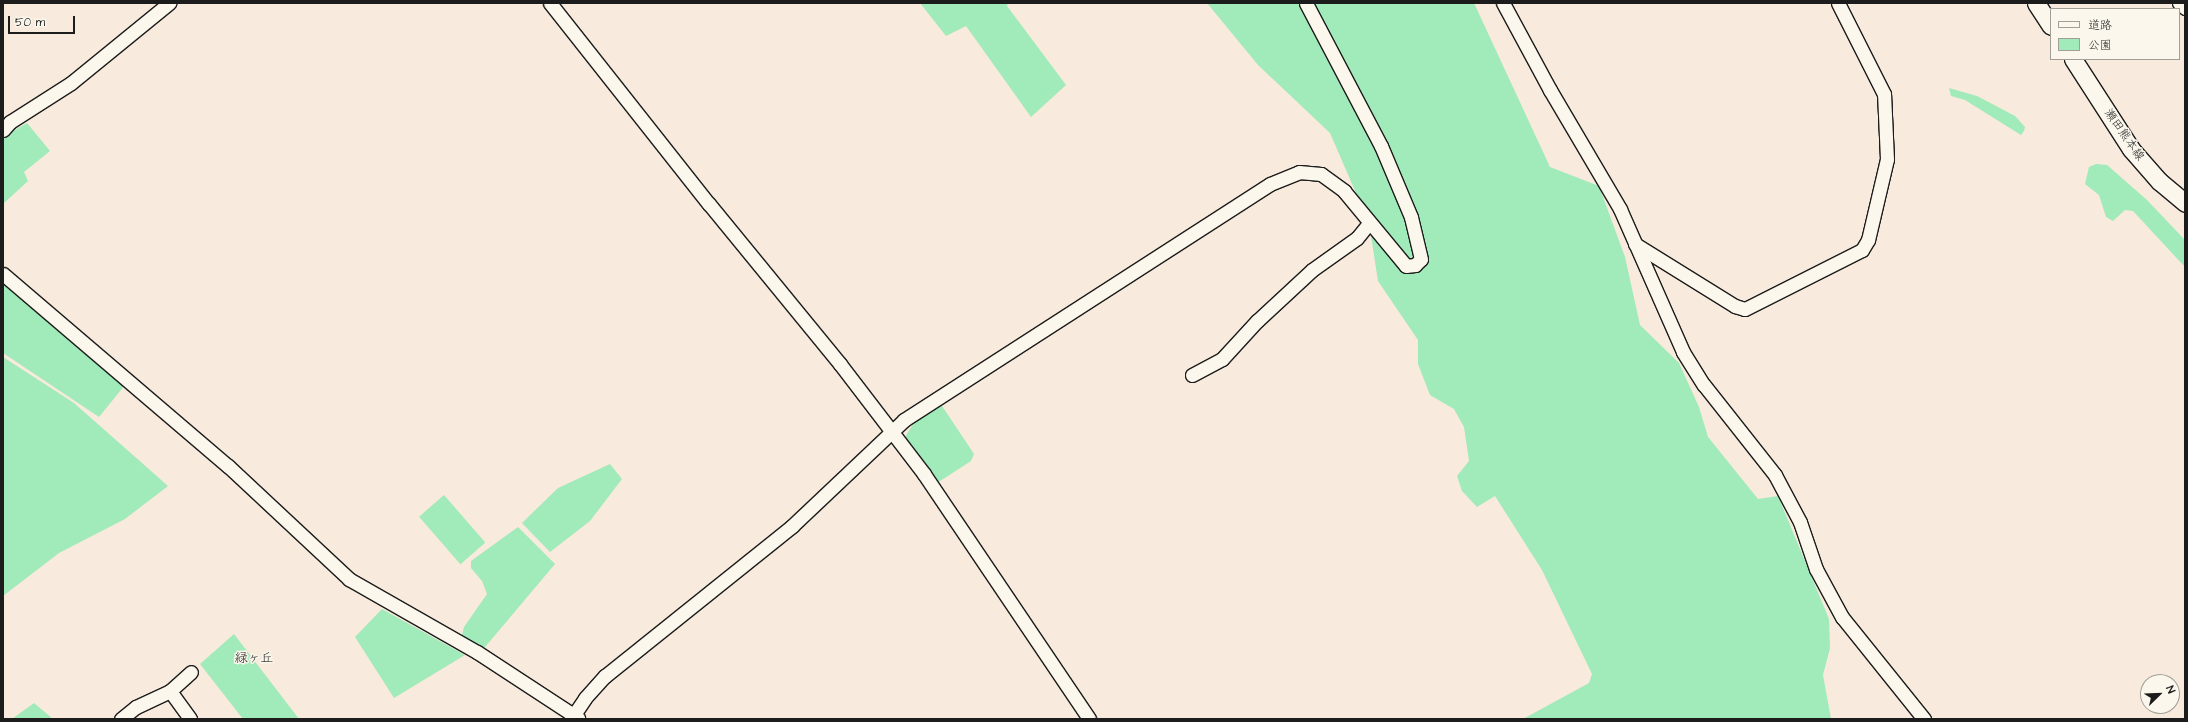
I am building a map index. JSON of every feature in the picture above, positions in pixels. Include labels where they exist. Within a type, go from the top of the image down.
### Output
[{"type":"main road","points":[[2036,3],[2050,24]]},
{"type":"main road","name":"瀬田熊本線","points":[[2074,60],[2132,148],[2159,181],[2185,203]]},
{"type":"street","points":[[3,130],[10,122],[71,83],[168,3]]},
{"type":"street","points":[[550,3],[704,198],[840,364],[890,433],[924,474],[1089,719]]},
{"type":"street","points":[[3,274],[228,466],[349,578],[477,652],[574,718],[605,676],[792,526],[890,433],[932,401],[1270,184],[1299,172],[1321,174],[1344,192],[1406,266],[1415,266],[1422,259],[1411,217],[1381,146],[1306,3]]},
{"type":"street","points":[[1503,3],[1550,90],[1620,209],[1682,352],[1704,385],[1775,475],[1800,522],[1816,569],[1842,617],[1924,719]]},
{"type":"street","points":[[1635,244],[1736,306],[1745,309],[1862,250],[1868,240],[1888,159],[1884,94],[1838,3]]},
{"type":"street","points":[[2179,3],[2185,8]]},
{"type":"street","points":[[1192,375],[1222,359],[1257,321],[1312,270],[1357,238],[1370,223]]},
{"type":"street","points":[[127,717],[170,691],[191,672]]},
{"type":"street","points":[[170,691],[190,719]]},
{"type":"green space","points":[[920,3],[1008,3],[1007,6],[1066,85],[1031,117],[966,26],[946,36]]},
{"type":"green space","points":[[1207,3],[1474,3],[1550,167],[1599,186],[1625,257],[1640,325],[1679,363],[1699,407],[1708,437],[1758,499],[1778,496],[1829,619],[1830,648],[1823,675],[1831,719],[1523,719],[1589,683],[1592,674],[1542,570],[1495,496],[1477,507],[1462,491],[1457,476],[1469,461],[1464,427],[1454,409],[1430,395],[1418,364],[1418,340],[1378,281],[1369,223],[1330,133],[1258,65]]},
{"type":"green space","points":[[1949,88],[1977,96],[2015,116],[2025,127],[2024,131],[2021,135],[1965,100],[1951,96]]},
{"type":"green space","points":[[3,120],[11,132],[27,123],[50,151],[24,172],[28,181],[3,204]]},
{"type":"green space","points":[[2096,164],[2107,165],[2147,200],[2185,240],[2185,267],[2133,211],[2125,210],[2113,221],[2106,217],[2099,195],[2085,184],[2089,167]]},
{"type":"green space","points":[[3,282],[125,385],[99,417],[3,353]]},
{"type":"green space","points":[[3,357],[74,403],[168,486],[125,519],[59,553],[3,596]]},
{"type":"green space","points":[[940,403],[974,454],[971,461],[937,483],[905,437],[915,421]]},
{"type":"green space","points":[[610,464],[622,479],[590,521],[550,552],[522,523],[558,488]]},
{"type":"green space","points":[[444,495],[485,543],[460,564],[419,517]]},
{"type":"green space","points":[[518,527],[555,564],[480,653],[461,639],[464,627],[487,594],[482,581],[471,568],[471,561]]},
{"type":"green space","points":[[382,609],[465,655],[394,698],[355,637]]},
{"type":"green space","points":[[234,634],[299,719],[243,719],[200,664]]},
{"type":"green space","points":[[34,703],[53,719],[12,719]]},
{"type":"district","name":"緑ヶ丘","points":[[254,658]]}]
